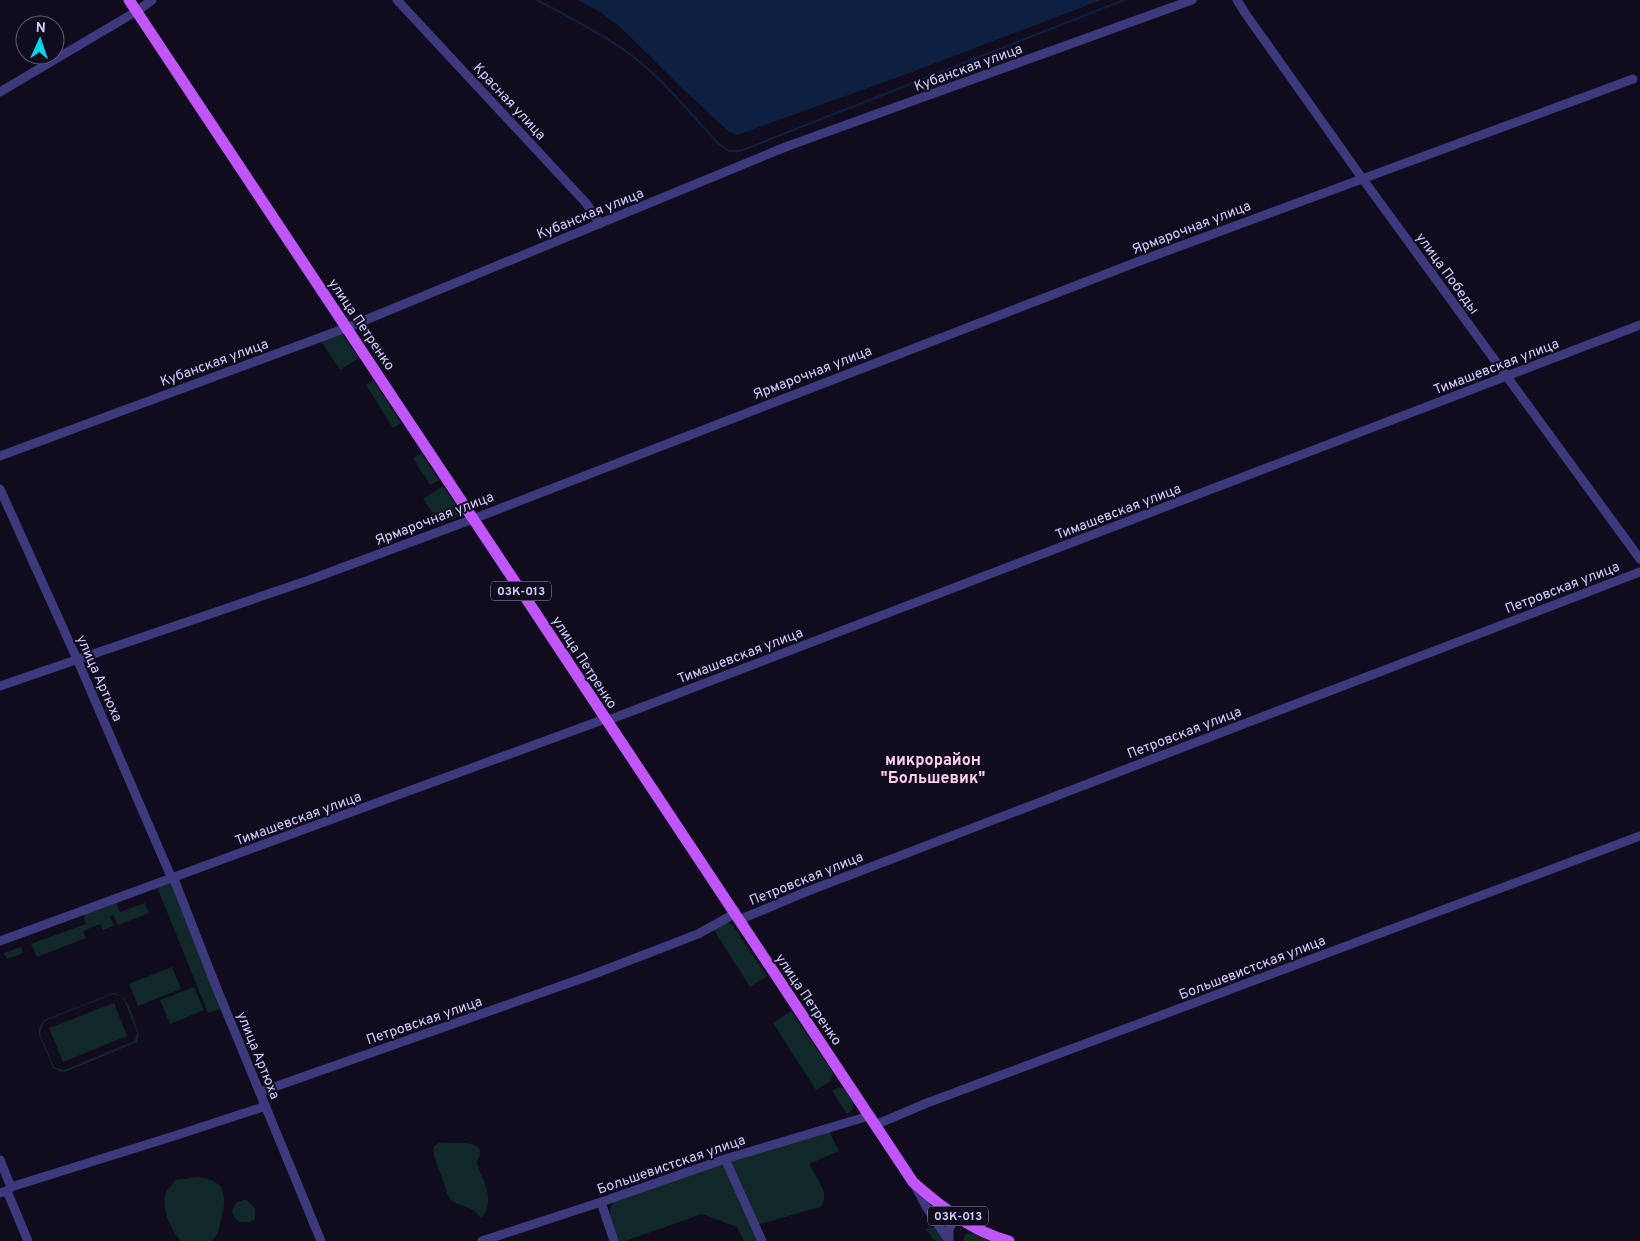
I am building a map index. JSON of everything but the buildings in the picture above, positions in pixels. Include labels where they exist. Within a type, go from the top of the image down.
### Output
[{"type":"main road","name":"улица Петренко","points":[[129,0],[913,1182]]},
{"type":"main road","name":"03К-013","points":[[913,1182],[956,1215],[979,1229],[1009,1241]]},
{"type":"street","points":[[0,92],[137,11],[152,0]]},
{"type":"street","name":"Красная улица","points":[[397,0],[586,203],[600,224]]},
{"type":"street","name":"Кубанская улица","points":[[0,456],[346,328],[788,146],[1192,0]]},
{"type":"street","name":"улица Победы","points":[[1237,0],[1362,178],[1640,559]]},
{"type":"street","name":"Ярмарочная улица","points":[[0,686],[232,607],[473,519],[1136,262],[1633,79]]},
{"type":"street","name":"Тимашевская улица","points":[[0,941],[605,720],[1640,325]]},
{"type":"street","name":"улица Артюха","points":[[0,489],[173,879],[322,1241]]},
{"type":"street","name":"Петровская улица","points":[[260,1092],[590,976],[698,934],[736,917],[812,890],[1640,572]]},
{"type":"street","name":"Большевистская улица","points":[[482,1241],[725,1159],[872,1120],[946,1096],[1640,836]]},
{"type":"street","points":[[6,1190],[266,1106]]},
{"type":"street","points":[[725,1159],[762,1241]]},
{"type":"street","points":[[0,1160],[6,1190],[28,1241]]},
{"type":"street","name":"улица Петренко","points":[[913,1182],[927,1208],[949,1241]]},
{"type":"street","points":[[601,1202],[614,1241]]},
{"type":"street","points":[[949,1241],[949,1230],[956,1215]]},
{"type":"green space","points":[[342,334],[359,358],[340,370],[321,341]]},
{"type":"green space","points":[[373,380],[401,423],[393,428],[366,385]]},
{"type":"green space","points":[[421,453],[439,480],[430,485],[413,458]]},
{"type":"green space","points":[[443,486],[463,515],[440,523],[423,499]]},
{"type":"green space","points":[[171,882],[221,1009],[208,1013],[157,887]]},
{"type":"green space","points":[[116,902],[120,912],[145,903],[149,913],[118,925],[113,915],[110,916],[114,926],[103,930],[100,924],[83,931],[86,938],[37,957],[31,944],[86,924],[83,914]]},
{"type":"green space","points":[[726,923],[732,924],[767,976],[750,987],[713,929]]},
{"type":"green space","points":[[21,947],[23,953],[7,959],[4,953]]},
{"type":"green space","points":[[172,967],[181,989],[138,1006],[129,984]]},
{"type":"green space","points":[[194,987],[204,1010],[170,1024],[160,1000]]},
{"type":"green space","points":[[113,993],[120,996],[113,994],[45,1021],[40,1034],[54,1067],[64,1070],[135,1041],[137,1032],[121,997],[127,1002],[130,1008],[139,1035],[137,1042],[65,1072],[53,1068],[39,1034],[39,1028],[44,1020]]},
{"type":"green space","points":[[114,1003],[127,1036],[63,1062],[49,1028]]},
{"type":"green space","points":[[791,1011],[833,1073],[831,1081],[816,1090],[773,1023]]},
{"type":"green space","points":[[837,1088],[844,1088],[853,1101],[853,1109],[847,1114],[832,1091]]},
{"type":"green space","points":[[829,1131],[839,1151],[809,1164],[824,1192],[823,1202],[820,1207],[757,1225],[729,1162]]},
{"type":"green space","points":[[439,1143],[463,1143],[475,1145],[479,1148],[480,1153],[477,1163],[488,1196],[487,1209],[483,1216],[480,1217],[474,1210],[453,1202],[449,1198],[434,1156],[434,1146]]},
{"type":"green space","points":[[723,1163],[759,1241],[744,1241],[737,1227],[702,1214],[625,1241],[618,1241],[610,1216],[611,1206],[614,1202]]},
{"type":"green space","points":[[197,1177],[214,1181],[222,1190],[224,1203],[219,1228],[212,1241],[181,1241],[174,1232],[166,1214],[164,1202],[166,1194],[176,1180]]},
{"type":"green space","points":[[247,1200],[255,1208],[255,1219],[250,1222],[239,1222],[234,1217],[232,1211],[236,1203]]},
{"type":"green space","points":[[934,1227],[945,1241],[935,1241],[926,1229]]},
{"type":"green space","points":[[974,1233],[991,1241],[962,1241],[966,1234]]},
{"type":"water","points":[[578,0],[1101,0],[912,72],[737,135],[727,130],[618,25],[597,10]]},
{"type":"waterway","points":[[537,0],[583,24],[640,62],[664,84],[720,145],[729,151],[740,151],[1124,0]]},
{"type":"district","name":"микрорайон \"Большевик\"","points":[[933,768]]}]
